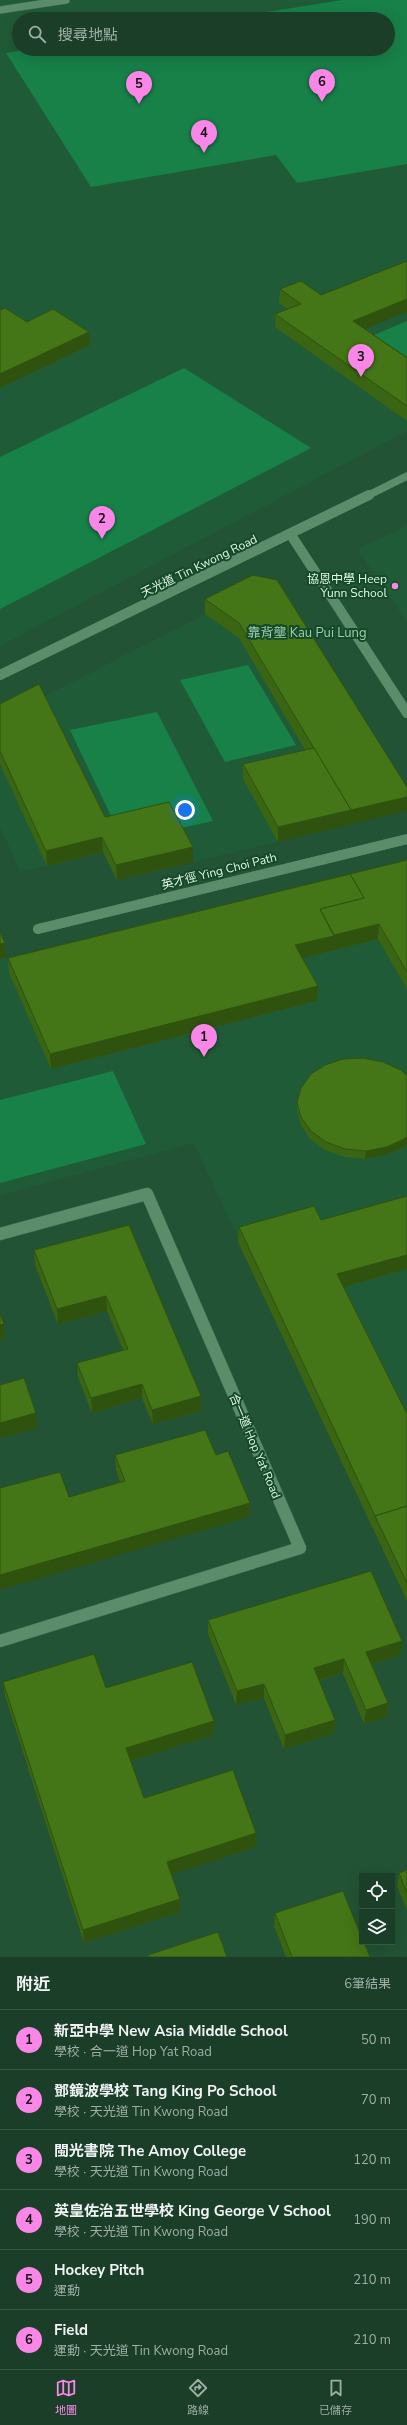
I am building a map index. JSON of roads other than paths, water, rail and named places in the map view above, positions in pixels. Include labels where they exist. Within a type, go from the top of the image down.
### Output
[{"type":"street","points":[[0,10],[66,0]]},
{"type":"street","name":"天光道 Tin Kwong Road","points":[[0,675],[291,535],[407,476]]},
{"type":"street","points":[[291,535],[407,713]]},
{"type":"street","name":"英才徑 Ying Choi Path","points":[[38,929],[407,839]]},
{"type":"street","name":"合一道 Hop Yat Road","points":[[0,1234],[147,1194],[300,1548],[0,1642]]},
{"type":"place","name":"Field","points":[[322,102]]},
{"type":"place","name":"Hockey Pitch","points":[[139,104]]},
{"type":"place","name":"英皇佐治五世學校 King George V School","points":[[204,153]]},
{"type":"place","name":"閩光書院 The Amoy College","points":[[361,377]]},
{"type":"place","name":"鄧鏡波學校 Tang King Po School","points":[[102,539]]},
{"type":"place","name":"協恩中學 Heep Yunn School","points":[[395,586]]},
{"type":"place","name":"新亞中學 New Asia Middle School","points":[[204,1057]]},
{"type":"district","name":"靠背壟 Kau Pui Lung","points":[[307,633]]}]
